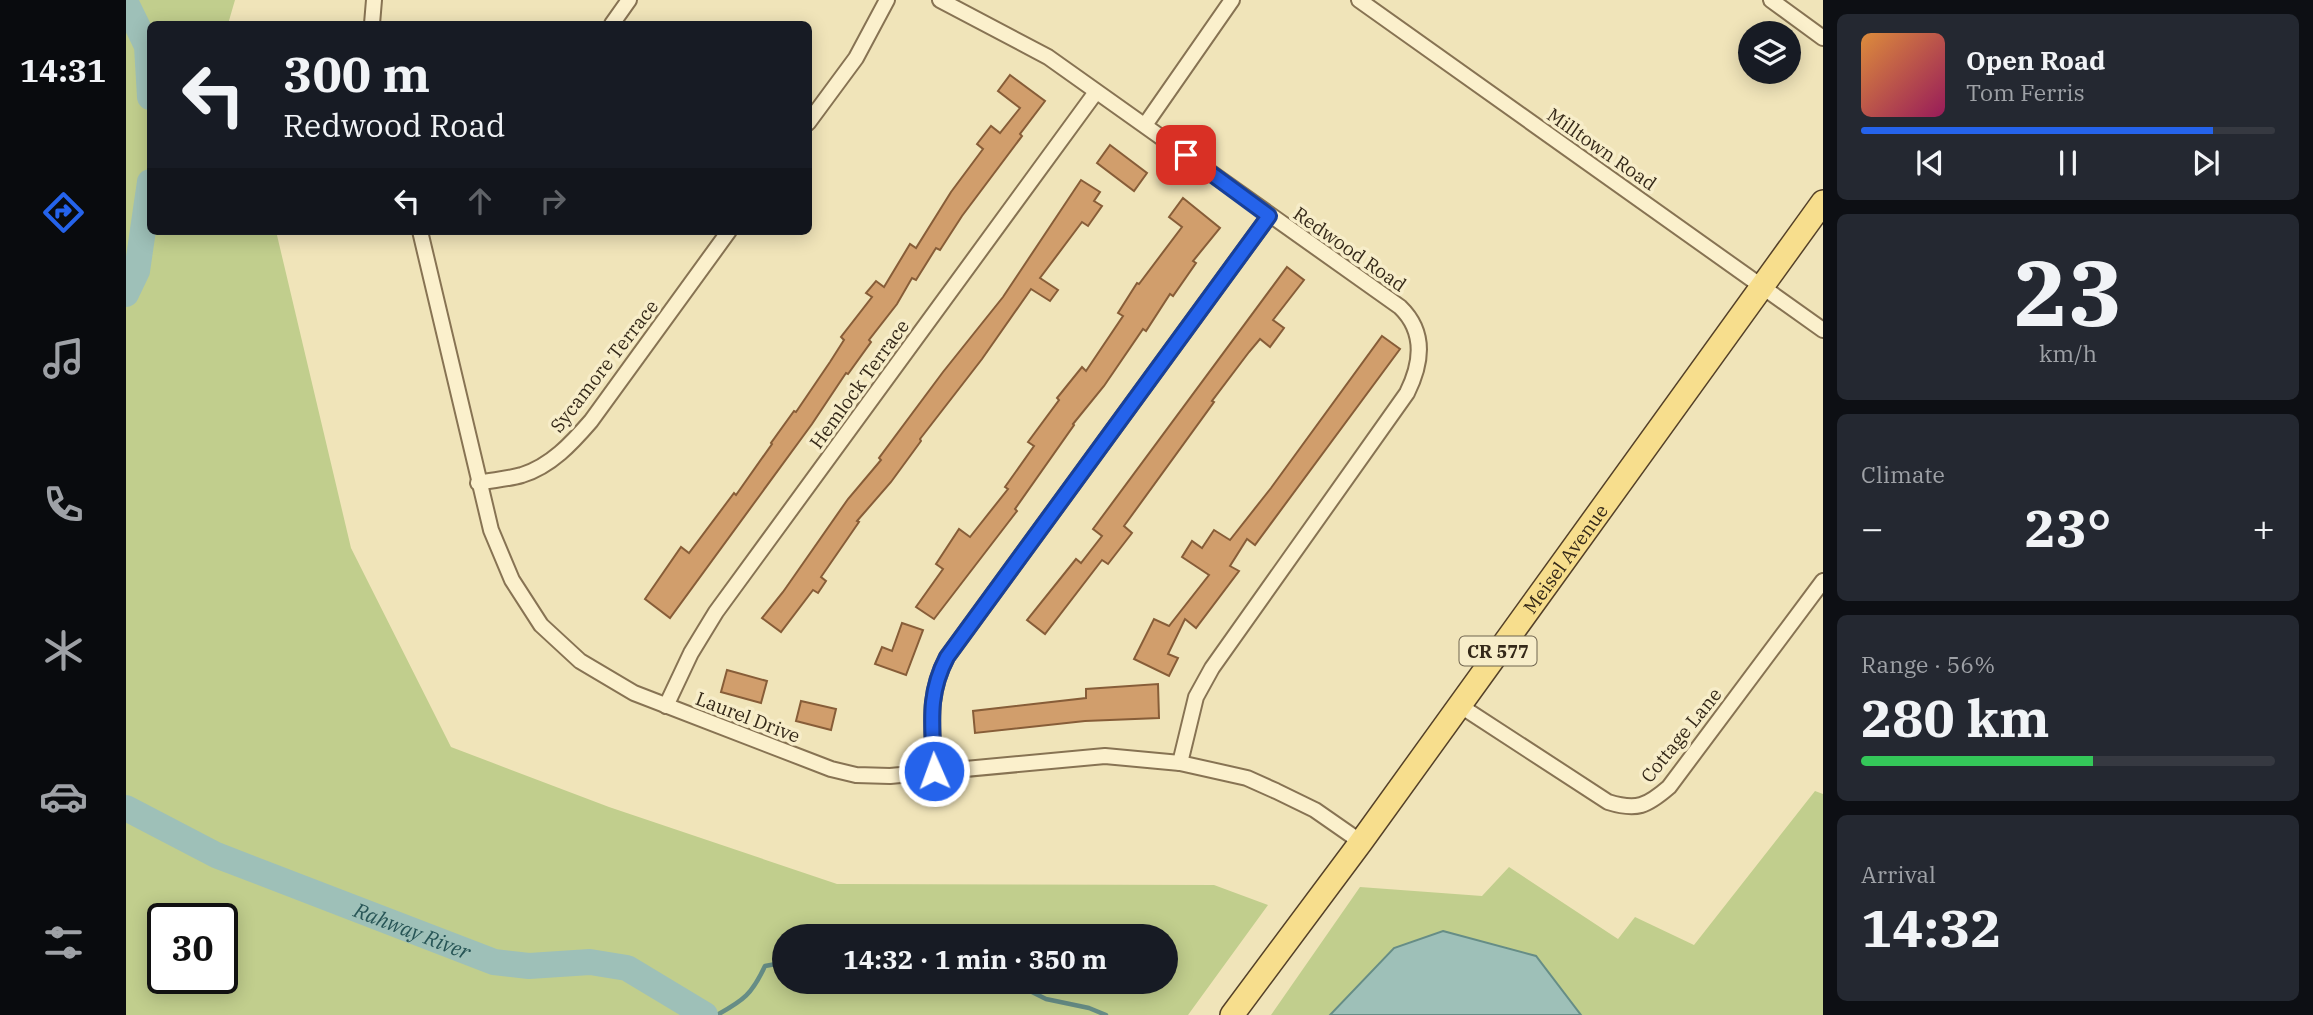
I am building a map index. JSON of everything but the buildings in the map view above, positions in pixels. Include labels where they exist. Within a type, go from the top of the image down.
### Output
[{"type":"main road","name":"Meisel Avenue","points":[[1232,1015],[1361,842],[1823,202]]},
{"type":"street","points":[[372,21],[374,0]]},
{"type":"street","points":[[614,21],[629,0]]},
{"type":"street","points":[[812,117],[856,58],[887,0]]},
{"type":"street","name":"Redwood Road","points":[[940,0],[1048,57],[1400,307],[1412,318],[1417,333],[1418,364],[1407,393],[1212,668],[1196,697],[1180,762]]},
{"type":"street","points":[[1145,125],[1232,0]]},
{"type":"street","name":"Milltown Road","points":[[1359,0],[1823,330]]},
{"type":"street","points":[[1771,0],[1823,37]]},
{"type":"street","name":"Hemlock Terrace","points":[[666,706],[691,653],[716,612],[1096,92]]},
{"type":"street","points":[[934,771],[932,697],[937,676],[947,657],[1269,216]]},
{"type":"street","name":"Laurel Drive","points":[[421,235],[478,483],[499,554],[527,607],[541,625],[580,661],[634,693],[831,769],[856,775],[890,776],[1105,756],[1180,762],[1247,778],[1315,810],[1361,842]]},
{"type":"street","name":"Sycamore Terrace","points":[[478,483],[523,475],[552,460],[570,444],[591,421],[726,235]]},
{"type":"street","name":"Cottage Lane","points":[[1459,705],[1608,802],[1624,807],[1638,807],[1653,801],[1669,786],[1823,581]]},
{"type":"green space","points":[[126,0],[235,0],[229,21],[147,21],[147,235],[277,235],[351,548],[451,747],[609,807],[837,884],[1214,885],[1268,905],[1188,1015],[126,1015]]},
{"type":"green space","points":[[1815,791],[1823,794],[1823,1015],[1271,1015],[1360,887],[1482,896],[1509,867],[1618,939],[1635,917],[1694,945]]},
{"type":"water","points":[[1443,931],[1536,956],[1581,1015],[1330,1015],[1394,948]]},
{"type":"waterway","name":"Rahway River","points":[[126,3],[147,46]]},
{"type":"waterway","name":"Rahway River","points":[[126,294],[137,271],[147,203]]},
{"type":"waterway","name":"Rahway River","points":[[126,808],[216,855],[494,962],[529,966],[590,962],[627,968],[705,1015]]},
{"type":"waterway","points":[[717,1015],[746,995],[765,966],[772,965]]},
{"type":"waterway","points":[[1036,994],[1106,1015]]},
{"type":"route","points":[[934,771],[932,697],[937,676],[947,657],[1269,216],[1186,155]]}]
